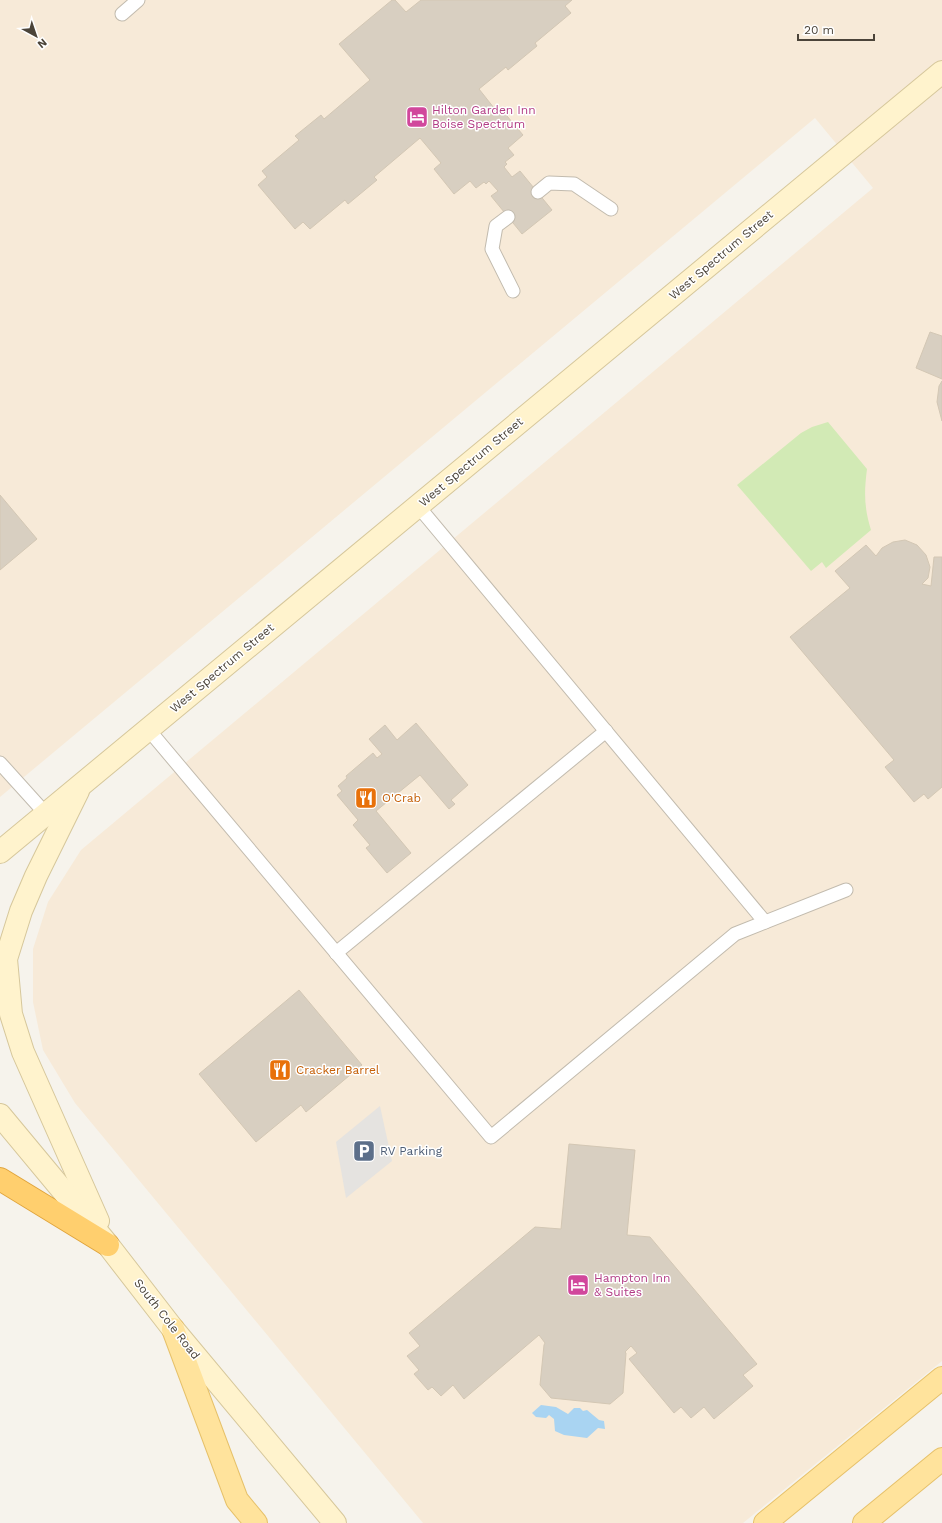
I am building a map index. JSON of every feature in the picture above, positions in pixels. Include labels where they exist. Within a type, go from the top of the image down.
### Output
[{"type":"highway","points":[[0,1179],[108,1244]]},
{"type":"main road","points":[[173,1329],[237,1500],[256,1523]]},
{"type":"main road","points":[[765,1523],[942,1378]]},
{"type":"main road","points":[[864,1523],[942,1460]]},
{"type":"street","name":"West Spectrum Street","points":[[0,852],[942,72]]},
{"type":"street","points":[[82,784],[33,883],[21,911],[6,959],[11,1014],[23,1052],[108,1244]]},
{"type":"street","name":"South Cole Road","points":[[0,1115],[108,1244],[173,1329],[334,1523]]},
{"type":"lane","points":[[122,14],[138,0]]},
{"type":"lane","points":[[538,192],[549,183],[574,184],[611,209]]},
{"type":"lane","points":[[508,217],[496,226],[492,249],[512,291]]},
{"type":"lane","points":[[418,506],[765,922]]},
{"type":"lane","points":[[148,729],[491,1137],[735,934],[846,890]]},
{"type":"lane","points":[[336,953],[606,731]]},
{"type":"lane","points":[[0,763],[46,814]]},
{"type":"shaded area","points":[[0,0],[942,0],[942,1361],[743,1523],[423,1523],[75,1103],[43,1050],[33,1002],[33,949],[48,902],[81,850],[873,188],[815,118],[0,797]]},
{"type":"shaded area","name":"RV Parking","points":[[380,1106],[392,1161],[346,1198],[336,1142]]},
{"type":"green space","points":[[828,422],[867,469],[865,500],[871,530],[826,568],[822,562],[811,571],[737,485],[801,433],[812,427]]},
{"type":"water","points":[[541,1405],[556,1407],[568,1414],[574,1408],[580,1408],[583,1411],[587,1410],[599,1420],[604,1421],[605,1429],[598,1428],[587,1438],[564,1435],[555,1431],[554,1419],[549,1415],[546,1418],[536,1417],[532,1413]]},
{"type":"building","name":"Hilton Garden Inn Boise Spectrum","points":[[392,0],[395,0],[406,12],[421,0],[572,0],[565,6],[571,13],[535,43],[537,46],[508,70],[506,67],[479,89],[498,113],[502,110],[523,135],[508,148],[514,155],[505,162],[507,164],[504,167],[512,177],[520,171],[552,210],[522,234],[491,196],[498,191],[489,181],[486,184],[484,182],[476,188],[470,181],[454,194],[434,169],[441,163],[420,138],[374,177],[377,180],[348,204],[345,200],[310,229],[303,222],[295,229],[258,185],[267,177],[262,171],[299,140],[295,136],[321,115],[324,119],[370,80],[339,44]]},
{"type":"building","points":[[930,332],[942,336],[942,379],[916,368]]},
{"type":"building","points":[[942,381],[942,421],[937,402],[939,386]]},
{"type":"building","points":[[0,495],[37,539],[0,570]]},
{"type":"building","points":[[905,540],[917,545],[926,555],[930,567],[928,578],[922,584],[931,586],[934,557],[942,557],[942,787],[928,799],[924,794],[914,802],[885,767],[894,760],[790,637],[850,588],[835,571],[866,545],[876,556],[882,548],[893,542]]},
{"type":"building","name":"O'Crab","points":[[416,723],[468,785],[451,800],[455,804],[449,809],[420,775],[376,811],[411,853],[387,873],[366,848],[370,845],[353,825],[358,820],[337,795],[342,791],[338,786],[347,778],[346,776],[373,753],[377,758],[382,754],[369,739],[385,725],[397,740]]},
{"type":"building","name":"Cracker Barrel","points":[[299,990],[362,1065],[306,1112],[301,1105],[256,1142],[199,1074]]},
{"type":"building","name":"Hampton Inn & Suites","points":[[569,1144],[635,1150],[627,1235],[650,1237],[757,1364],[743,1375],[753,1386],[714,1419],[704,1407],[691,1418],[681,1407],[674,1413],[629,1359],[637,1353],[631,1346],[625,1352],[623,1393],[610,1404],[551,1398],[540,1385],[545,1343],[539,1335],[464,1399],[453,1385],[441,1396],[432,1387],[428,1390],[414,1374],[419,1370],[407,1356],[420,1346],[409,1333],[535,1227],[561,1229]]},
{"type":"place","name":"Hilton Garden Inn Boise Spectrum","points":[[417,117]]},
{"type":"place","name":"O'Crab","points":[[366,798]]},
{"type":"place","name":"Cracker Barrel","points":[[280,1070]]},
{"type":"place","name":"RV Parking","points":[[364,1151]]},
{"type":"place","name":"Hampton Inn & Suites","points":[[578,1285]]}]
